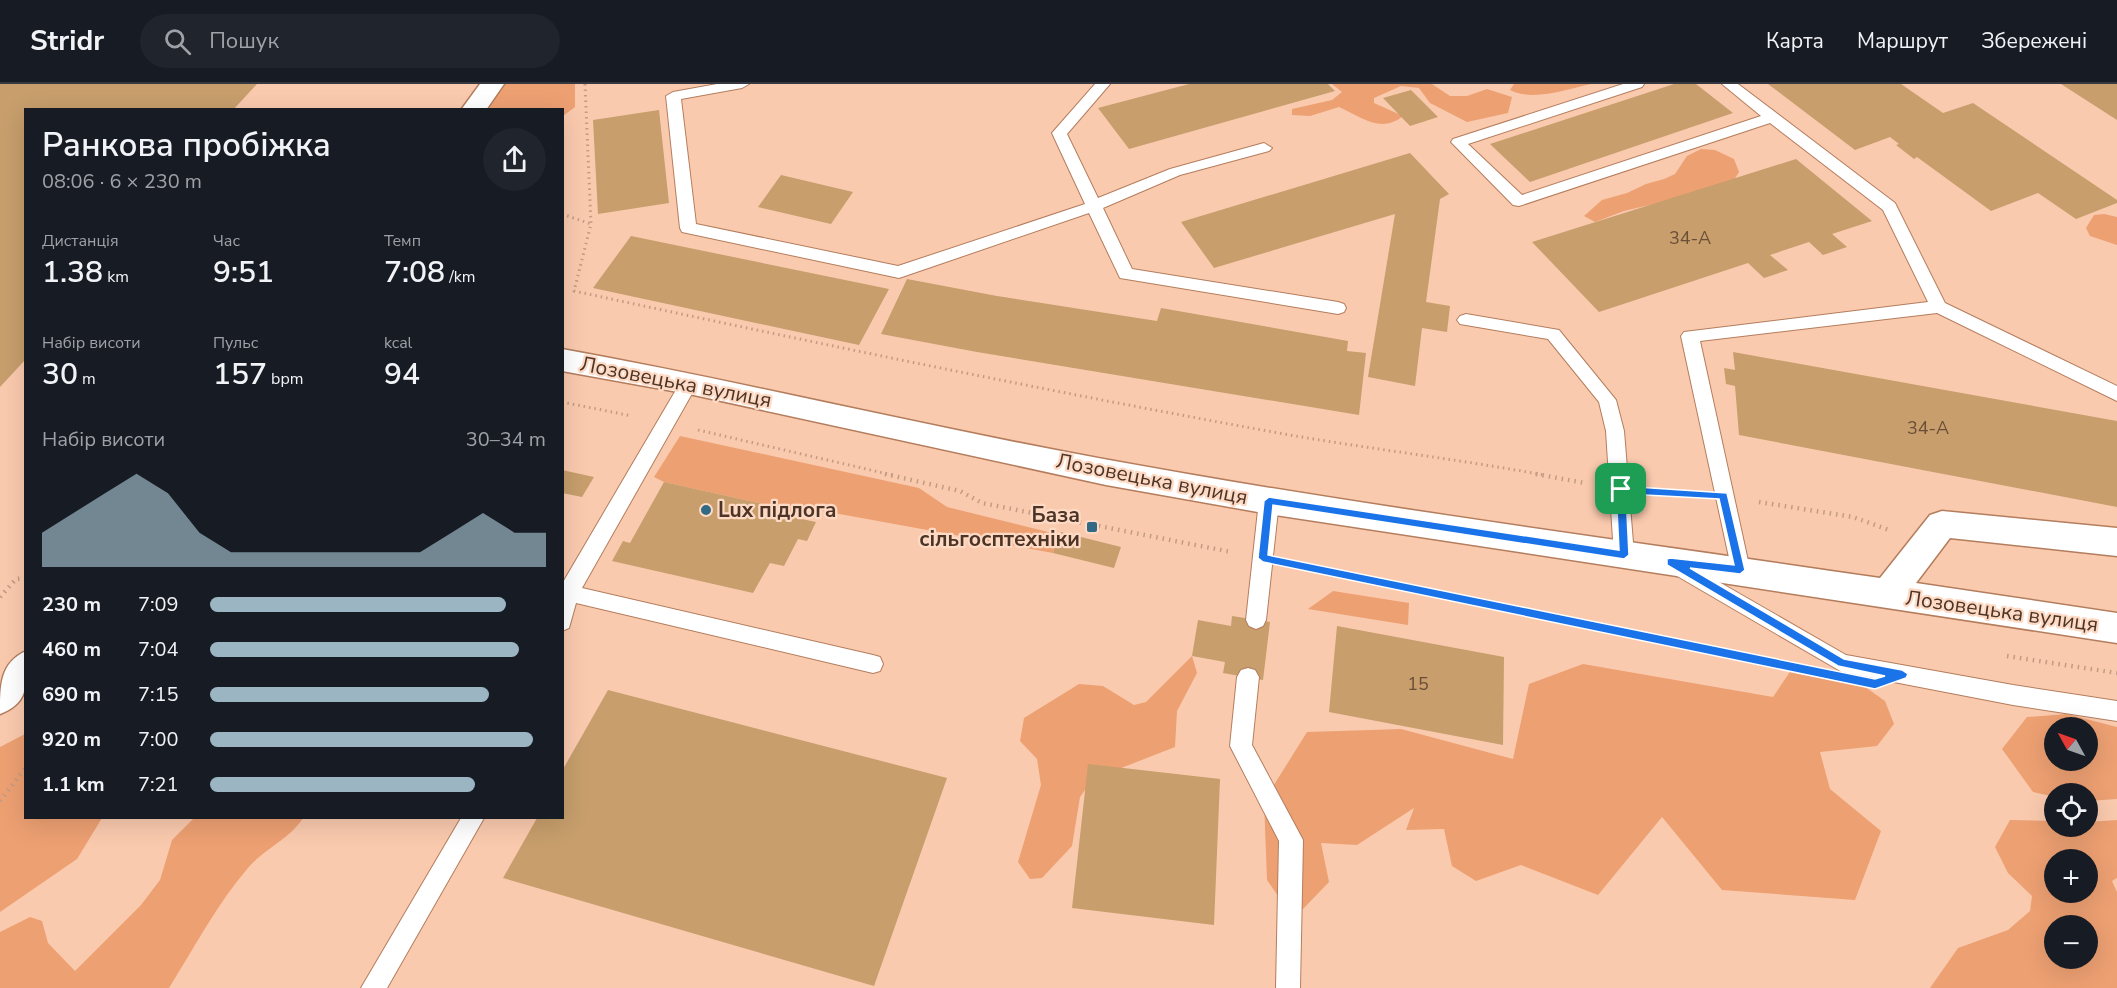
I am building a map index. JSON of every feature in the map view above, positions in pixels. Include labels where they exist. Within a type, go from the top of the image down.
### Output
[{"type":"street","points":[[474,108],[492,84]]},
{"type":"street","name":"Лозовецька вулиця","points":[[564,360],[689,383],[1106,472],[1269,501],[2117,628]]},
{"type":"street","name":"Лозовецька вулиця","points":[[1888,594],[1942,524],[2117,542]]},
{"type":"street","points":[[0,698],[24,668]]},
{"type":"lane","points":[[742,84],[673,96],[688,228],[899,272],[1094,206],[1175,172],[1264,148]]},
{"type":"lane","points":[[1103,84],[1059,133],[1126,274],[1338,308]]},
{"type":"lane","points":[[1637,84],[1458,142],[1519,201],[1772,117]]},
{"type":"lane","points":[[1729,84],[1889,207],[1939,307]]},
{"type":"lane","points":[[1740,570],[1690,336],[1939,307],[2117,394]]},
{"type":"lane","points":[[1466,320],[1553,334],[1607,400],[1615,431],[1624,555]]},
{"type":"lane","points":[[564,612],[568,593],[689,383]]},
{"type":"lane","points":[[1256,620],[1269,501]]},
{"type":"lane","points":[[1670,562],[1842,663],[2013,695],[2117,711]]},
{"type":"lane","points":[[568,593],[873,664]]},
{"type":"lane","points":[[1248,677],[1241,746],[1291,840],[1288,988]]},
{"type":"lane","points":[[378,987],[472,819]]},
{"type":"path","points":[[585,84],[591,224],[574,291],[831,347],[1286,434],[1464,460],[1621,489],[1723,496],[1853,517],[1927,543]]},
{"type":"path","points":[[564,215],[591,224]]},
{"type":"path","points":[[564,402],[666,423],[960,491],[982,503],[1092,527],[1263,558],[1783,665]]},
{"type":"path","points":[[0,597],[16,579],[24,578]]},
{"type":"path","points":[[1999,655],[2117,673]]},
{"type":"path","points":[[0,801],[24,770]]},
{"type":"shaded area","points":[[503,84],[575,84],[575,107],[564,115],[564,108],[489,108],[490,103]]},
{"type":"shaded area","points":[[1332,84],[1432,84],[1450,96],[1467,96],[1487,89],[1512,97],[1508,113],[1467,122],[1430,103],[1419,88],[1401,86],[1374,98],[1374,103],[1403,116],[1387,124],[1371,122],[1339,107],[1310,116],[1292,115],[1292,109],[1332,100],[1342,92]]},
{"type":"shaded area","points":[[1514,84],[1591,84],[1529,95],[1510,90]]},
{"type":"shaded area","points":[[1701,149],[1715,150],[1734,159],[1739,172],[1732,183],[1718,189],[1624,211],[1595,222],[1584,216],[1602,200],[1675,174],[1687,156]]},
{"type":"shaded area","points":[[2104,214],[2117,217],[2117,245],[2090,236],[2086,228],[2094,215]]},
{"type":"shaded area","points":[[680,436],[919,488],[947,507],[1060,535],[1053,553],[812,509],[795,511],[664,482],[654,477]]},
{"type":"shaded area","points":[[1333,591],[1409,603],[1408,625],[1308,609]]},
{"type":"shaded area","points":[[1192,656],[1197,673],[1177,711],[1175,747],[1093,779],[1080,797],[1072,846],[1042,878],[1030,879],[1018,862],[1041,785],[1037,759],[1020,741],[1024,718],[1079,684],[1103,686],[1134,705],[1146,702]]},
{"type":"shaded area","points":[[1796,663],[1851,677],[1885,701],[1894,724],[1877,746],[1820,752],[1830,789],[1881,831],[1855,900],[1722,890],[1662,817],[1598,895],[1521,865],[1476,881],[1452,866],[1444,829],[1406,830],[1414,808],[1357,845],[1321,843],[1329,882],[1303,909],[1289,912],[1267,880],[1264,801],[1307,732],[1401,729],[1513,759],[1529,684],[1583,664],[1773,697]]},
{"type":"shaded area","points":[[2067,714],[2079,717],[2044,717],[2044,771],[2098,771],[2098,722],[2117,727],[2117,799],[2098,800],[2098,783],[2044,783],[2044,794],[2033,792],[2002,749],[2027,717]]},
{"type":"shaded area","points":[[24,735],[24,819],[101,819],[77,859],[0,912],[0,747]]},
{"type":"shaded area","points":[[193,819],[302,819],[291,832],[248,868],[216,911],[169,988],[0,988],[0,932],[30,917],[42,921],[48,943],[75,971],[141,905],[160,880],[172,840]]},
{"type":"shaded area","points":[[2010,820],[2044,821],[2044,837],[2098,837],[2098,821],[2117,820],[2117,878],[2112,881],[2117,892],[2117,988],[1930,988],[1958,948],[2008,930],[2030,911],[2032,896],[2008,873],[1995,847]]},
{"type":"building","points":[[0,84],[257,84],[235,108],[24,108],[24,361],[0,387]]},
{"type":"building","points":[[1189,84],[1328,84],[1335,91],[1129,149],[1098,108]]},
{"type":"building","points":[[1674,84],[1696,84],[1733,113],[1530,182],[1490,144]]},
{"type":"building","points":[[1768,84],[1901,84],[1943,113],[1973,103],[2117,200],[2117,203],[2076,219],[2038,193],[1991,211],[1917,157],[1914,159],[1896,145],[1899,144],[1890,137],[1855,150]]},
{"type":"building","points":[[2061,84],[2117,84],[2117,120]]},
{"type":"building","points":[[1411,90],[1438,117],[1410,126],[1383,98]]},
{"type":"building","points":[[659,110],[669,203],[598,214],[593,120]]},
{"type":"building","points":[[1410,153],[1449,194],[1440,199],[1426,302],[1450,306],[1447,332],[1422,328],[1415,386],[1368,377],[1395,214],[1214,268],[1181,222]]},
{"type":"building","points":[[1796,159],[1872,221],[1832,234],[1847,247],[1823,255],[1809,242],[1770,255],[1788,270],[1764,278],[1748,263],[1599,312],[1532,242]]},
{"type":"building","points":[[781,175],[853,192],[831,224],[758,207]]},
{"type":"building","points":[[631,236],[889,289],[859,345],[593,288]]},
{"type":"building","points":[[907,279],[997,296],[1157,321],[1161,308],[1348,341],[1347,351],[1366,353],[1359,415],[881,334]]},
{"type":"building","points":[[1733,352],[2117,421],[2117,507],[1739,435],[1735,386],[1726,384],[1724,368],[1735,370]]},
{"type":"building","points":[[564,470],[594,477],[582,497],[564,493]]},
{"type":"building","points":[[664,482],[795,511],[792,517],[816,522],[807,541],[798,539],[784,566],[770,563],[753,593],[612,561],[623,541],[630,543]]},
{"type":"building","points":[[1061,532],[1121,547],[1114,568],[1053,553]]},
{"type":"building","points":[[1232,616],[1270,622],[1263,680],[1223,673],[1225,662],[1192,656],[1198,620],[1231,626]]},
{"type":"building","points":[[1337,626],[1504,657],[1503,745],[1329,712]]},
{"type":"building","points":[[608,690],[947,778],[874,986],[503,878],[536,819],[564,819],[564,767]]},
{"type":"building","points":[[1088,764],[1220,779],[1214,925],[1072,908]]},
{"type":"place","name":"Lux підлога","points":[[706,510]]},
{"type":"place","name":"База сільгосптехніки","points":[[1092,527]]},
{"type":"route","points":[[1621,489],[1723,496],[1740,570],[1670,562],[1842,663],[1902,674],[1875,684],[1263,558],[1269,501],[1624,555],[1621,489]]}]
